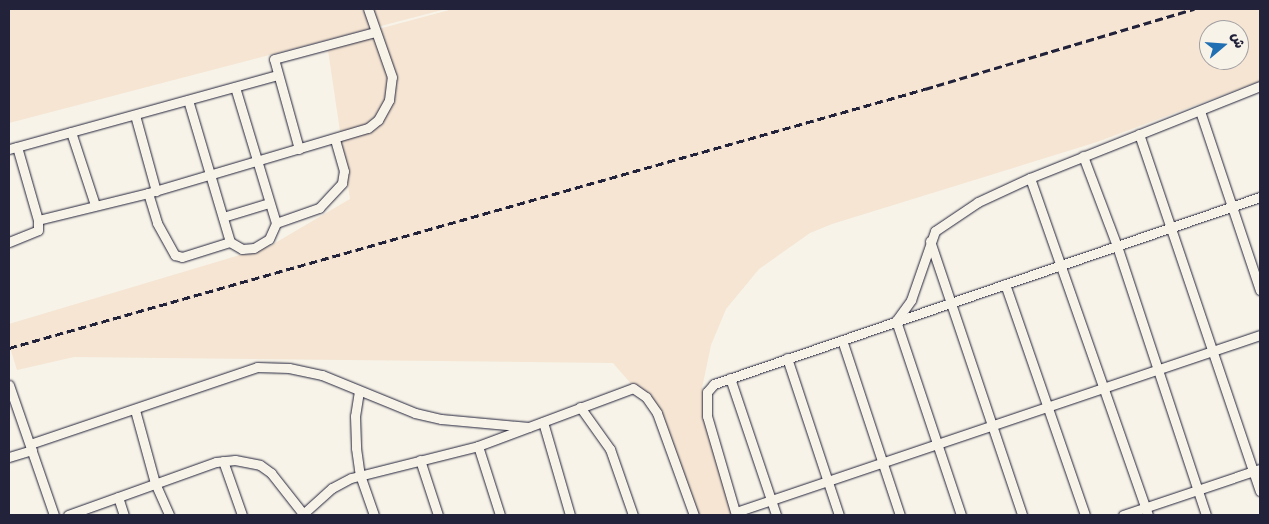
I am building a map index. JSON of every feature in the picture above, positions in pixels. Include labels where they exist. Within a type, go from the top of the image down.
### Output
[{"type":"street","points":[[38,220],[152,192],[368,128],[378,120],[389,100],[390,65],[375,32],[368,9]]},
{"type":"street","points":[[298,149],[274,59],[375,32]]},
{"type":"street","points":[[9,242],[38,230],[38,220],[13,148],[277,75]]},
{"type":"street","points":[[896,321],[911,300],[930,242],[944,223],[978,202],[1030,178],[1260,86]]},
{"type":"street","points":[[188,100],[230,242],[242,249],[260,246],[272,236],[276,223],[236,87]]},
{"type":"street","points":[[1200,111],[1260,290]]},
{"type":"street","points":[[135,115],[157,223],[175,255],[182,257],[230,242]]},
{"type":"street","points":[[71,132],[94,205]]},
{"type":"street","points":[[1139,134],[1212,351],[1257,471],[1260,491]]},
{"type":"street","points":[[276,223],[319,208],[342,183],[344,171],[335,139]]},
{"type":"street","points":[[1083,156],[1116,246],[1206,515]]},
{"type":"street","points":[[1030,178],[1146,512]]},
{"type":"street","points":[[1260,197],[730,378],[709,387],[705,408],[736,514],[770,500],[936,442],[1260,335]]},
{"type":"street","points":[[223,217],[269,203]]},
{"type":"street","points":[[930,242],[1022,515]]},
{"type":"street","points":[[1005,284],[1084,515]]},
{"type":"street","points":[[896,321],[961,515]]},
{"type":"street","points":[[842,340],[900,515]]},
{"type":"street","points":[[787,358],[839,515]]},
{"type":"street","points":[[9,457],[31,447],[257,367],[308,372],[415,413],[441,419],[529,427]]},
{"type":"street","points":[[730,378],[776,515]]},
{"type":"street","points":[[9,385],[54,515]]},
{"type":"street","points":[[68,515],[155,483],[224,461],[260,465],[280,482],[304,515],[332,488],[360,475],[478,446],[628,388],[640,392],[662,424],[694,515]]},
{"type":"street","points":[[359,391],[354,430],[360,475],[374,515]]},
{"type":"street","points":[[580,407],[610,449],[633,515]]},
{"type":"street","points":[[135,410],[155,483],[169,515]]},
{"type":"street","points":[[543,422],[570,515]]},
{"type":"street","points":[[478,446],[500,515]]},
{"type":"street","points":[[420,460],[438,515]]},
{"type":"street","points":[[224,461],[242,515]]},
{"type":"street","points":[[1123,515],[1146,512],[1199,490],[1257,471]]},
{"type":"street","points":[[118,497],[124,515]]},
{"type":"shaded area","points":[[9,9],[446,9],[9,123]]},
{"type":"shaded area","points":[[453,9],[1260,9],[1260,81],[1097,142],[832,224],[810,233],[759,269],[726,309],[711,345],[702,388],[741,515],[697,515],[667,425],[613,363],[74,357],[17,370],[9,344],[9,324],[270,246],[350,199],[327,43]]},
{"type":"railway","points":[[9,348],[925,89],[1194,9]]}]
